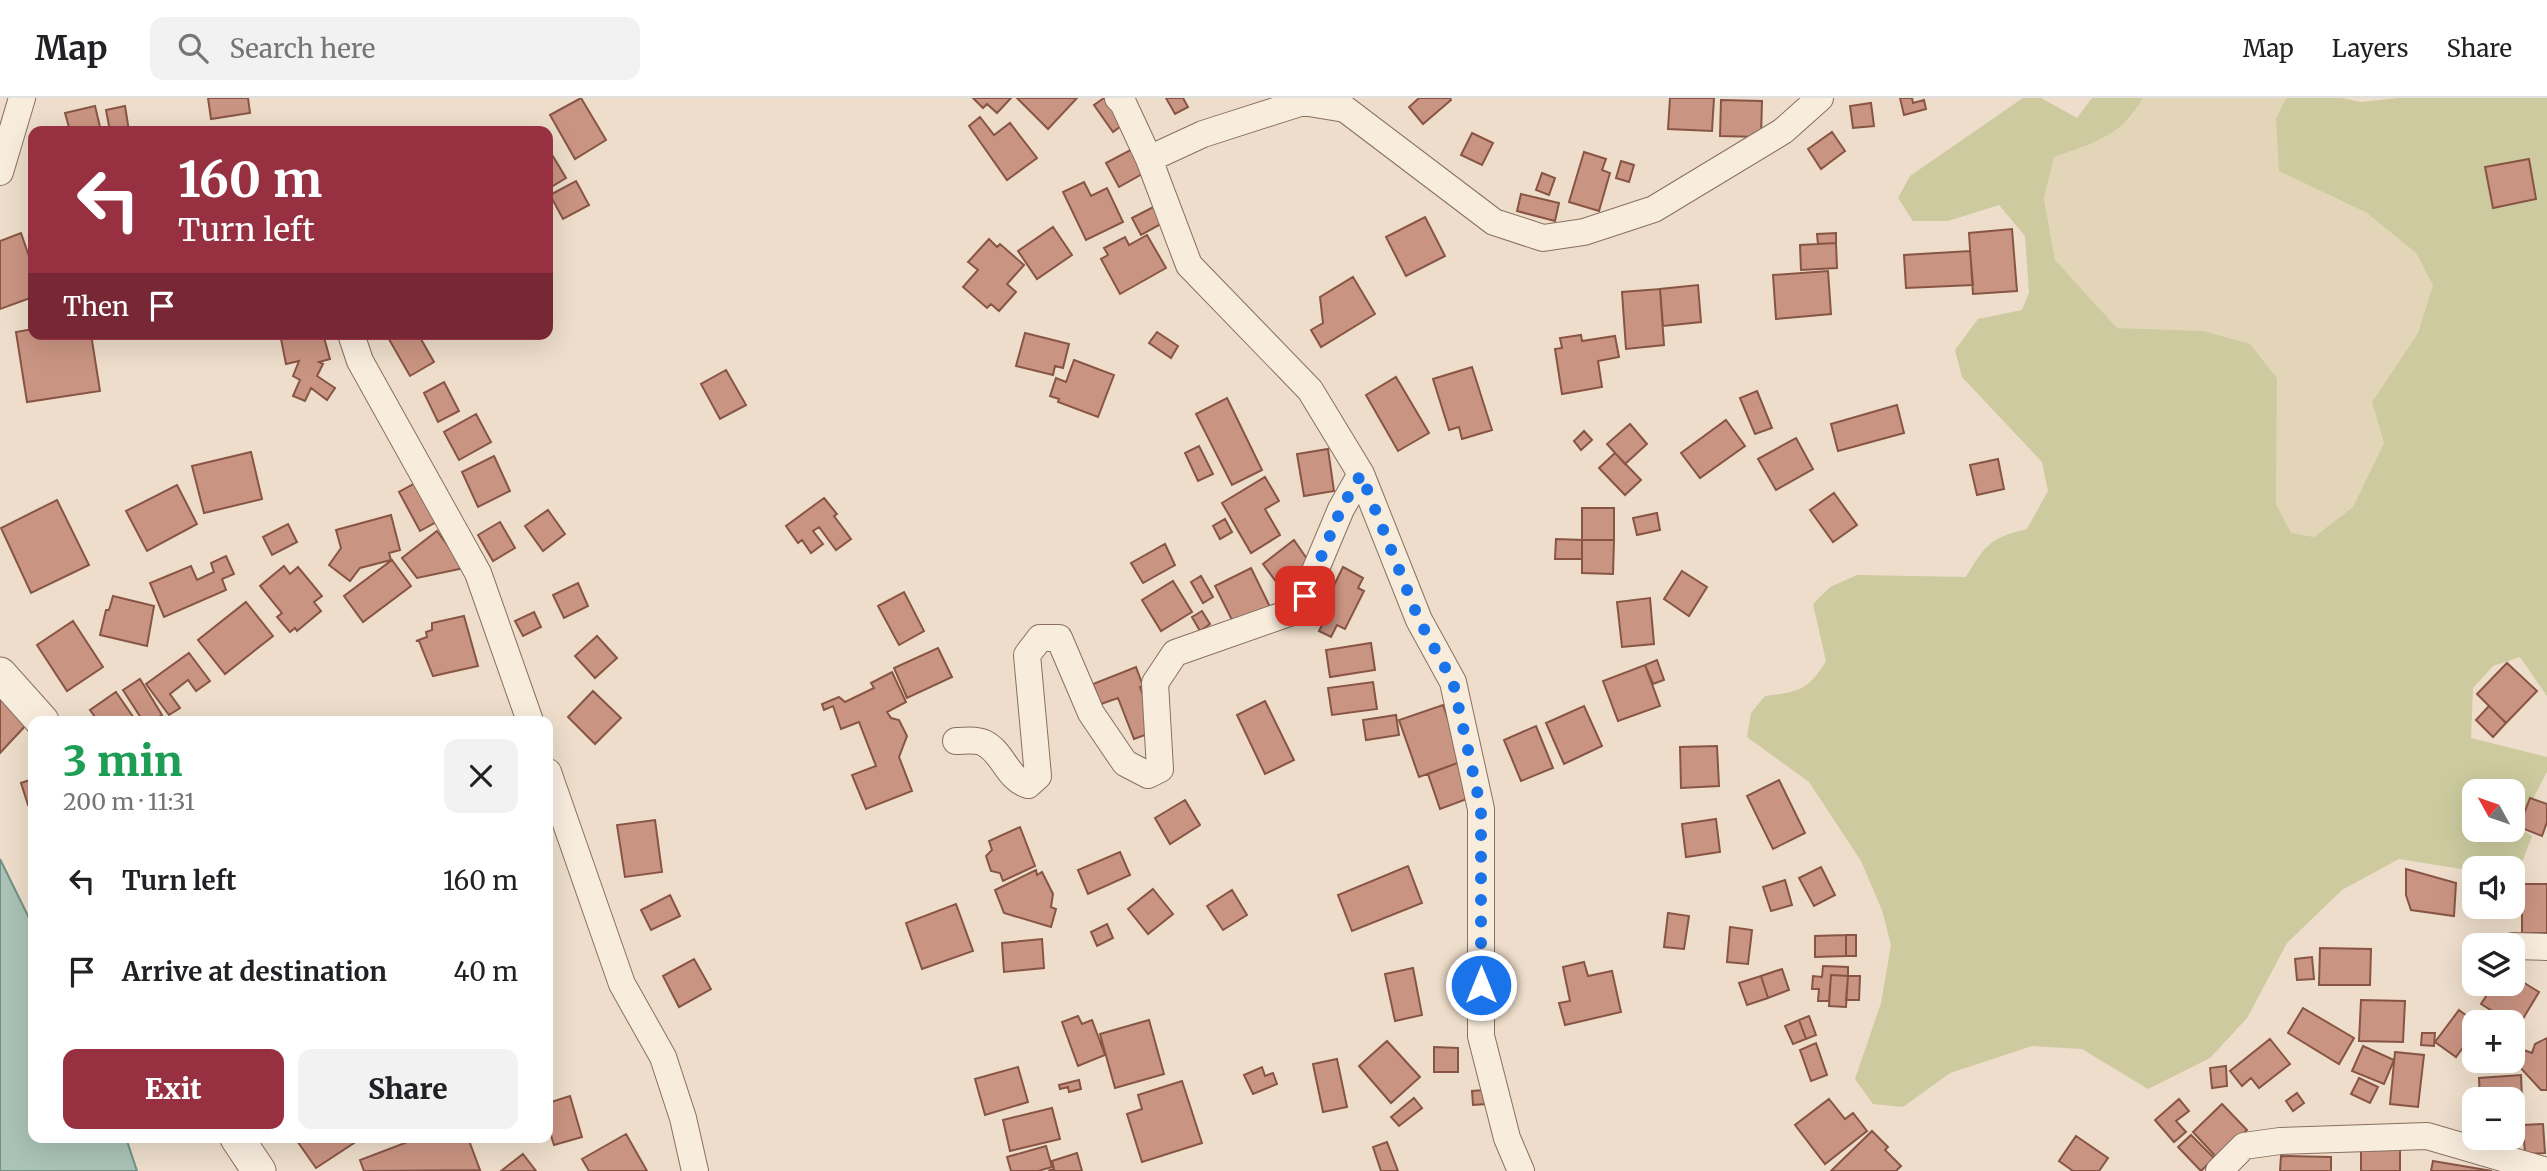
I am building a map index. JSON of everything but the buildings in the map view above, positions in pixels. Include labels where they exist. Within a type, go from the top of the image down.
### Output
[{"type":"street","points":[[0,172],[22,98]]},
{"type":"street","points":[[1118,98],[1123,103],[1149,159],[1189,265],[1310,390],[1361,474],[1419,620],[1453,682],[1481,809],[1481,1036],[1507,1138],[1521,1171]]},
{"type":"street","points":[[1149,159],[1203,134],[1303,102],[1345,109],[1494,222],[1543,238],[1584,232],[1654,209],[1783,131],[1820,98]]},
{"type":"street","points":[[353,340],[360,360],[478,573],[528,716]]},
{"type":"street","points":[[956,741],[975,740],[986,743],[1018,782],[1028,785],[1038,776],[1027,655],[1041,638],[1059,638],[1091,713],[1125,763],[1147,775],[1160,769],[1155,683],[1175,653],[1289,613],[1305,596],[1341,509],[1361,474]]},
{"type":"street","points":[[0,674],[38,716]]},
{"type":"street","points":[[553,786],[622,984],[663,1057],[683,1118],[695,1171]]},
{"type":"street","points":[[2525,946],[2547,947]]},
{"type":"street","points":[[2219,1171],[2245,1146],[2280,1141],[2427,1136],[2547,1171]]},
{"type":"street","points":[[240,1143],[258,1171]]},
{"type":"shaded area","points":[[2023,98],[2041,98],[2077,118],[2092,98],[2143,98],[2125,122],[2105,137],[2054,157],[2044,198],[2055,260],[2117,328],[2204,331],[2250,344],[2277,378],[2276,504],[2291,533],[2314,537],[2353,507],[2384,443],[2372,402],[2418,333],[2433,285],[2416,253],[2367,213],[2279,171],[2276,119],[2286,98],[2342,98],[2361,102],[2398,98],[2547,98],[2547,696],[2520,657],[2493,666],[2473,688],[2471,738],[2547,757],[2547,772],[2525,814],[2525,779],[2462,779],[2462,842],[2525,842],[2525,832],[2532,836],[2524,856],[2462,856],[2462,869],[2399,859],[2342,890],[2287,943],[2247,1018],[2210,1058],[2148,1089],[2082,1049],[2032,1046],[1950,1073],[1903,1107],[1873,1104],[1855,1079],[1881,1003],[1891,945],[1882,910],[1861,861],[1809,782],[1747,737],[1751,713],[1765,696],[1801,688],[1814,679],[1826,661],[1813,604],[1830,587],[1857,575],[1966,577],[1990,544],[2027,529],[2048,491],[2042,462],[1962,377],[1955,350],[1978,319],[2022,310],[2029,293],[2025,236],[1999,205],[1948,221],[1913,221],[1898,198],[1910,176]]},
{"type":"shaded area","points":[[2143,98],[2286,98],[2276,119],[2280,171],[2367,213],[2416,253],[2433,285],[2418,333],[2372,402],[2384,443],[2353,507],[2314,537],[2291,533],[2276,504],[2277,378],[2250,344],[2204,331],[2117,328],[2055,260],[2044,198],[2054,157],[2103,139],[2132,116]]},
{"type":"shaded area","points":[[0,859],[28,916],[28,1143],[128,1143],[137,1171],[0,1171]]},
{"type":"route","points":[[1305,596],[1341,509],[1361,474],[1419,620],[1453,682],[1481,809],[1481,985]]}]
